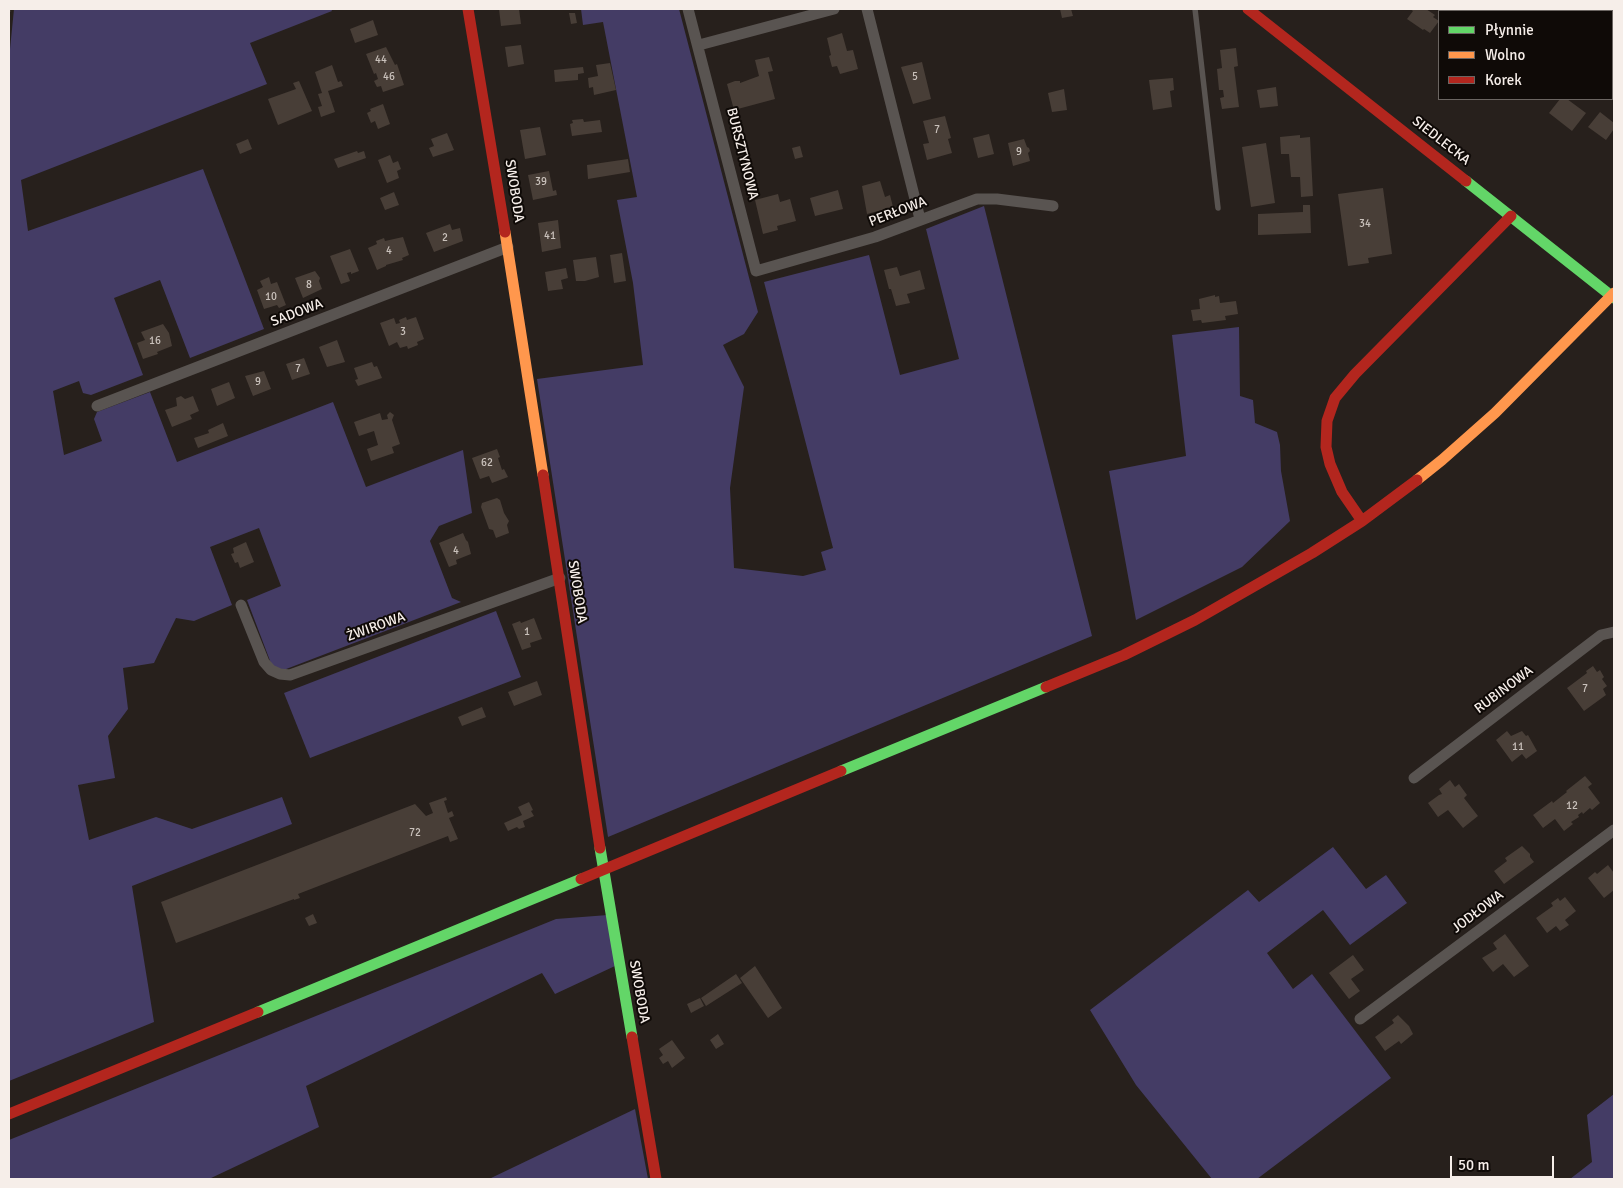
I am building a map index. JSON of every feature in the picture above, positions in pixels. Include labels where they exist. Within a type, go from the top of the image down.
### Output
[{"type":"main road","name":"SWOBODA","points":[[468,9],[560,578],[603,869],[656,1179]]},
{"type":"main road","name":"SIEDLECKA","points":[[1248,9],[1614,298]]},
{"type":"main road","points":[[1362,521],[1342,492],[1330,464],[1326,447],[1327,421],[1335,398],[1355,374],[1511,216]]},
{"type":"main road","points":[[9,1114],[532,900],[1124,654],[1195,620],[1312,553],[1362,521],[1404,490],[1468,438],[1533,376],[1614,293]]},
{"type":"street","name":"BURSZTYNOWA","points":[[688,9],[699,45],[756,271]]},
{"type":"street","points":[[699,45],[834,9]]},
{"type":"street","points":[[867,9],[920,219]]},
{"type":"street","name":"PERŁOWA","points":[[756,271],[875,238],[920,219],[977,199],[997,199],[1053,206]]},
{"type":"street","name":"SADOWA","points":[[97,406],[508,247]]},
{"type":"street","name":"ŻWIROWA","points":[[241,605],[264,662],[271,670],[280,674],[290,675],[560,578]]},
{"type":"street","name":"RUBINOWA","points":[[1414,778],[1601,635],[1614,632]]},
{"type":"street","name":"JODŁOWA","points":[[1360,1020],[1614,830]]},
{"type":"lane","points":[[1195,9],[1218,208]]},
{"type":"shaded area","points":[[14,9],[331,9],[332,11],[250,43],[267,84],[21,180],[28,231],[203,169],[264,329],[190,358],[160,280],[114,298],[143,375],[91,395],[83,393],[79,381],[53,391],[64,455],[102,441],[94,419],[97,412],[150,392],[177,462],[333,402],[366,487],[463,450],[472,513],[439,526],[430,541],[452,598],[461,602],[281,671],[272,666],[247,600],[281,586],[259,528],[210,547],[232,605],[194,621],[176,618],[154,663],[123,668],[128,709],[108,736],[115,778],[78,785],[89,840],[156,817],[192,829],[282,797],[292,824],[132,886],[154,1022],[9,1081],[9,59]]},
{"type":"shaded area","points":[[581,9],[679,9],[758,312],[744,334],[723,345],[744,387],[730,488],[734,568],[803,576],[826,570],[821,552],[833,548],[764,282],[869,255],[900,375],[959,359],[926,229],[984,206],[1092,636],[608,837],[537,379],[643,365],[633,283],[617,200],[637,197],[603,22],[583,25]]},
{"type":"shaded area","points":[[1239,327],[1240,396],[1253,400],[1255,423],[1277,432],[1280,445],[1281,471],[1290,521],[1242,567],[1136,620],[1109,471],[1186,456],[1172,335]]},
{"type":"shaded area","points":[[496,611],[521,677],[310,758],[284,693]]},
{"type":"shaded area","points":[[1333,847],[1366,889],[1386,875],[1407,903],[1350,945],[1323,910],[1267,953],[1293,989],[1312,974],[1391,1078],[1257,1179],[1212,1179],[1136,1085],[1090,1010],[1248,890],[1259,902]]},
{"type":"shaded area","points":[[608,915],[615,966],[555,994],[542,973],[306,1086],[319,1127],[209,1179],[9,1179],[9,1140],[556,919]]},
{"type":"shaded area","points":[[1614,1094],[1614,1179],[1570,1179],[1592,1162],[1587,1115]]},
{"type":"shaded area","points":[[635,1109],[648,1179],[489,1179]]},
{"type":"building","points":[[499,9],[519,9],[521,24],[501,26]]},
{"type":"building","points":[[1060,9],[1071,9],[1073,16],[1062,18]]},
{"type":"building","points":[[1410,9],[1426,9],[1435,15],[1433,17],[1438,22],[1430,33],[1407,19],[1413,11]]},
{"type":"building","points":[[569,13],[575,13],[577,23],[571,24]]},
{"type":"building","points":[[373,20],[378,35],[355,43],[350,29]]},
{"type":"building","points":[[842,33],[847,51],[853,50],[858,69],[840,74],[837,66],[832,67],[827,38]]},
{"type":"building","points":[[521,45],[524,64],[508,67],[505,47]]},
{"type":"building","points":[[386,47],[395,65],[397,64],[404,85],[383,92],[381,86],[377,87],[374,81],[378,79],[366,54]]},
{"type":"building","points":[[1236,48],[1238,66],[1234,67],[1239,107],[1222,109],[1220,98],[1224,97],[1223,90],[1219,90],[1217,69],[1222,68],[1220,50]]},
{"type":"building","points":[[769,57],[773,71],[768,72],[775,99],[734,110],[727,84],[735,81],[740,81],[740,83],[759,76],[755,60]]},
{"type":"building","points":[[922,62],[931,99],[913,104],[901,67]]},
{"type":"building","points":[[610,63],[616,90],[594,95],[593,87],[589,88],[588,78],[598,76],[596,65]]},
{"type":"building","points":[[332,65],[338,82],[341,81],[343,86],[328,91],[335,112],[321,117],[318,107],[322,106],[318,94],[322,93],[315,72]]},
{"type":"building","points":[[583,67],[584,73],[578,74],[578,80],[555,82],[554,70]]},
{"type":"building","points":[[1173,78],[1174,90],[1170,91],[1172,107],[1153,110],[1149,80]]},
{"type":"building","points":[[299,81],[312,111],[278,125],[268,99],[296,89],[293,83]]},
{"type":"building","points":[[1276,87],[1278,106],[1260,108],[1257,90]]},
{"type":"building","points":[[1064,89],[1067,110],[1052,112],[1048,93]]},
{"type":"building","points":[[1559,100],[1568,100],[1586,113],[1572,131],[1549,113]]},
{"type":"building","points":[[383,104],[390,124],[378,129],[375,121],[371,123],[367,113],[371,111],[370,109]]},
{"type":"building","points":[[1600,112],[1614,123],[1614,129],[1606,140],[1588,127]]},
{"type":"building","points":[[945,116],[951,138],[948,139],[952,153],[927,160],[923,144],[929,143],[923,121]]},
{"type":"building","points":[[583,119],[584,122],[600,120],[602,132],[572,136],[570,124],[573,123],[572,120]]},
{"type":"building","points":[[540,127],[546,155],[525,159],[520,130]]},
{"type":"building","points":[[447,133],[454,150],[433,157],[429,148],[434,146],[431,139]]},
{"type":"building","points":[[989,134],[994,154],[978,158],[973,138]]},
{"type":"building","points":[[1300,135],[1300,138],[1310,137],[1313,196],[1301,197],[1300,177],[1291,177],[1289,154],[1281,154],[1280,137]]},
{"type":"building","points":[[248,139],[252,149],[240,154],[236,144]]},
{"type":"building","points":[[1024,139],[1030,151],[1028,153],[1030,161],[1013,166],[1008,143]]},
{"type":"building","points":[[1266,143],[1275,203],[1251,207],[1242,147]]},
{"type":"building","points":[[800,146],[803,157],[795,159],[792,148]]},
{"type":"building","points":[[357,151],[358,153],[364,151],[366,158],[338,168],[334,159]]},
{"type":"building","points":[[390,155],[393,163],[398,161],[401,169],[397,171],[399,178],[387,183],[378,160]]},
{"type":"building","points":[[628,159],[630,172],[588,179],[587,165]]},
{"type":"building","points":[[549,171],[553,191],[556,190],[557,195],[533,200],[528,175]]},
{"type":"building","points":[[880,181],[885,197],[890,195],[893,207],[867,214],[862,186]]},
{"type":"building","points":[[1383,188],[1392,254],[1368,258],[1369,263],[1348,266],[1338,194]]},
{"type":"building","points":[[838,190],[843,209],[815,216],[810,198]]},
{"type":"building","points":[[394,192],[399,205],[385,210],[380,198]]},
{"type":"building","points":[[778,194],[780,202],[790,199],[796,221],[777,226],[778,230],[763,234],[755,200]]},
{"type":"building","points":[[1303,205],[1310,205],[1311,233],[1258,235],[1258,214],[1303,212]]},
{"type":"building","points":[[558,220],[561,248],[542,252],[538,223]]},
{"type":"building","points":[[450,224],[452,230],[460,228],[463,241],[434,252],[426,233]]},
{"type":"building","points":[[403,237],[409,255],[402,258],[403,260],[377,270],[368,248],[377,244],[376,241],[384,238],[385,241]]},
{"type":"building","points":[[350,249],[359,271],[351,274],[351,272],[347,273],[350,281],[341,284],[330,256]]},
{"type":"building","points":[[622,253],[626,281],[614,283],[610,255]]},
{"type":"building","points":[[596,257],[599,277],[585,281],[576,281],[573,260]]},
{"type":"building","points":[[897,267],[900,276],[920,270],[925,289],[907,294],[910,303],[896,306],[884,270]]},
{"type":"building","points":[[566,268],[568,278],[561,280],[563,289],[548,291],[545,272]]},
{"type":"building","points":[[315,271],[320,278],[319,281],[322,289],[303,298],[295,278]]},
{"type":"building","points":[[269,277],[271,284],[277,282],[286,305],[279,308],[277,305],[264,309],[257,290],[263,287],[260,281]]},
{"type":"building","points":[[1215,295],[1215,297],[1219,296],[1220,303],[1236,301],[1238,314],[1225,316],[1226,320],[1202,323],[1201,320],[1193,321],[1191,310],[1200,309],[1199,299]]},
{"type":"building","points":[[406,317],[407,320],[416,317],[424,339],[417,342],[418,345],[408,349],[407,346],[400,348],[397,342],[389,346],[380,323],[394,318],[396,324],[400,323],[399,320]]},
{"type":"building","points":[[163,324],[169,333],[172,346],[157,352],[158,354],[143,359],[137,343],[145,340],[141,332]]},
{"type":"building","points":[[337,340],[345,362],[327,367],[319,347]]},
{"type":"building","points":[[304,358],[310,374],[292,380],[286,364]]},
{"type":"building","points":[[372,362],[374,367],[377,366],[382,378],[358,386],[355,380],[358,379],[354,368]]},
{"type":"building","points":[[264,371],[271,389],[253,396],[245,376]]},
{"type":"building","points":[[229,382],[235,398],[217,406],[211,389]]},
{"type":"building","points":[[181,396],[185,399],[193,396],[199,411],[190,415],[192,419],[172,427],[165,410],[177,406],[176,398]]},
{"type":"building","points":[[390,412],[394,415],[392,420],[400,444],[392,447],[394,453],[371,461],[367,449],[378,445],[374,431],[359,436],[354,422],[380,413],[382,420],[388,419],[387,415]]},
{"type":"building","points":[[223,423],[228,436],[198,448],[194,438],[209,433],[208,430]]},
{"type":"building","points":[[497,449],[502,470],[504,469],[508,477],[492,483],[489,476],[480,479],[472,458]]},
{"type":"building","points":[[497,498],[500,500],[509,521],[507,525],[509,533],[496,538],[493,530],[489,529],[481,507],[482,503]]},
{"type":"building","points":[[463,533],[471,554],[456,560],[457,564],[449,567],[439,543]]},
{"type":"building","points":[[246,542],[254,562],[240,568],[238,562],[235,563],[231,554],[234,553],[233,548]]},
{"type":"building","points":[[534,618],[542,639],[530,643],[531,647],[522,650],[512,624]]},
{"type":"building","points":[[1593,666],[1597,672],[1600,670],[1604,677],[1602,679],[1607,686],[1603,689],[1606,695],[1584,711],[1567,688]]},
{"type":"building","points":[[537,681],[542,695],[514,706],[508,692]]},
{"type":"building","points":[[482,707],[486,717],[462,726],[458,717]]},
{"type":"building","points":[[1507,731],[1511,736],[1522,731],[1526,736],[1528,735],[1537,751],[1526,759],[1522,754],[1512,762],[1496,740]]},
{"type":"building","points":[[1585,776],[1592,784],[1588,787],[1600,803],[1592,810],[1590,808],[1583,814],[1582,812],[1578,815],[1579,817],[1571,822],[1573,824],[1564,831],[1555,819],[1543,828],[1533,815],[1552,801],[1553,803]]},
{"type":"building","points":[[1450,780],[1455,787],[1459,784],[1467,795],[1464,798],[1478,816],[1463,828],[1448,810],[1438,817],[1428,803],[1442,794],[1439,789]]},
{"type":"building","points":[[446,797],[447,800],[444,801],[448,813],[452,811],[454,816],[449,818],[458,839],[450,842],[448,836],[298,894],[300,898],[176,943],[161,902],[415,804],[426,816],[433,813],[429,803]]},
{"type":"building","points":[[529,802],[534,816],[523,821],[525,827],[519,829],[517,827],[508,831],[504,823],[522,815],[518,807]]},
{"type":"building","points":[[1522,846],[1530,854],[1534,862],[1504,884],[1494,871],[1507,861],[1505,858]]},
{"type":"building","points":[[1608,865],[1614,873],[1614,890],[1604,898],[1588,878],[1595,872],[1597,874]]},
{"type":"building","points":[[1565,897],[1576,911],[1565,920],[1569,925],[1560,931],[1556,926],[1547,933],[1536,918],[1553,906],[1551,903],[1558,898],[1560,901]]},
{"type":"building","points":[[313,914],[317,923],[309,926],[305,918]]},
{"type":"building","points":[[1505,934],[1529,966],[1514,977],[1503,964],[1493,972],[1482,958],[1497,949],[1493,943]]},
{"type":"building","points":[[1353,955],[1364,970],[1351,979],[1360,991],[1349,999],[1329,973]]},
{"type":"building","points":[[755,966],[782,1008],[768,1018],[740,978]]},
{"type":"building","points":[[736,974],[742,983],[706,1006],[701,998]]},
{"type":"building","points":[[700,998],[704,1006],[691,1013],[687,1004]]},
{"type":"building","points":[[1398,1015],[1409,1026],[1413,1034],[1401,1044],[1399,1041],[1385,1051],[1375,1037],[1394,1023],[1392,1020]]},
{"type":"building","points":[[718,1034],[724,1044],[716,1049],[710,1040]]},
{"type":"building","points":[[672,1040],[685,1058],[672,1068],[668,1061],[663,1064],[659,1058],[663,1055],[659,1049]]},
{"type":"traffic: fast","points":[[1466,181],[1614,298]]},
{"type":"traffic: fast","points":[[841,771],[1046,687]]},
{"type":"traffic: fast","points":[[600,848],[632,1037]]},
{"type":"traffic: fast","points":[[258,1012],[581,879]]},
{"type":"traffic: slow","points":[[505,232],[543,475]]},
{"type":"traffic: slow","points":[[1417,480],[1495,413],[1614,293]]},
{"type":"traffic: jam","points":[[468,9],[505,232]]},
{"type":"traffic: jam","points":[[1248,9],[1466,181]]},
{"type":"traffic: jam","points":[[1362,521],[1342,492],[1330,464],[1326,447],[1327,421],[1335,398],[1355,374],[1511,216]]},
{"type":"traffic: jam","points":[[543,475],[600,848]]},
{"type":"traffic: jam","points":[[1046,687],[1124,655],[1195,620],[1312,553],[1362,521],[1417,480]]},
{"type":"traffic: jam","points":[[581,879],[841,771]]},
{"type":"traffic: jam","points":[[9,1114],[258,1012]]},
{"type":"traffic: jam","points":[[632,1037],[656,1179]]}]
